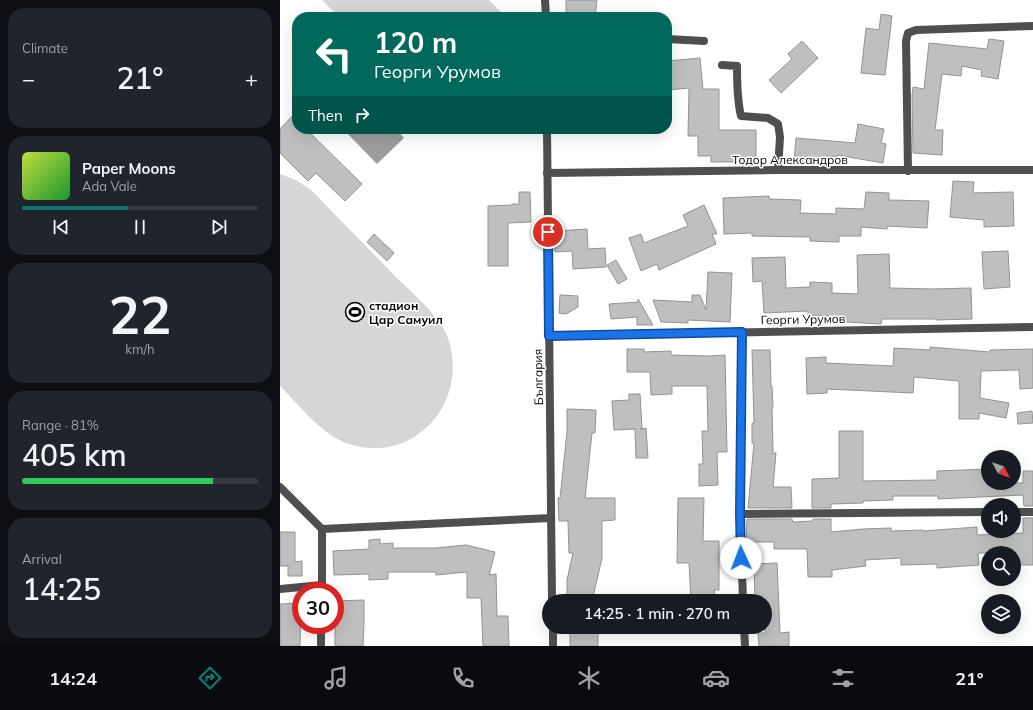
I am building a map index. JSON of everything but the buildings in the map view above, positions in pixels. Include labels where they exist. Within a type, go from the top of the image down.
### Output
[{"type":"street","points":[[546,0],[546,12]]},
{"type":"street","points":[[908,171],[906,41],[908,33],[916,30],[1033,26]]},
{"type":"street","points":[[672,39],[704,41]]},
{"type":"street","points":[[722,65],[737,66],[738,100],[741,116],[768,118],[778,124],[780,137],[778,170]]},
{"type":"street","name":"България","points":[[547,134],[552,594]]},
{"type":"street","name":"Тодор Александров","points":[[547,173],[778,170],[1033,170]]},
{"type":"street","name":"Георги Урумов","points":[[549,336],[1033,328]]},
{"type":"street","points":[[742,332],[740,514],[743,594]]},
{"type":"street","points":[[280,487],[322,530],[322,582]]},
{"type":"street","points":[[740,514],[981,512]]},
{"type":"street","points":[[1021,512],[1033,512]]},
{"type":"street","points":[[322,530],[551,518]]},
{"type":"street","points":[[280,589],[292,589]]},
{"type":"street","points":[[321,634],[321,646]]},
{"type":"street","points":[[553,634],[553,646]]},
{"type":"street","points":[[744,634],[745,646]]},
{"type":"shaded area","points":[[322,0],[489,0],[501,12],[334,12]]},
{"type":"shaded area","points":[[348,134],[400,134],[404,138],[377,164]]},
{"type":"shaded area","name":"стадион Цар Самуил","points":[[280,174],[296,180],[311,190],[426,306],[440,323],[445,332],[449,341],[453,364],[450,387],[443,407],[430,424],[414,437],[394,446],[372,448],[349,444],[339,440],[321,427],[303,411],[280,386]]},
{"type":"place","name":"стадион Цар Самуил","points":[[355,312]]},
{"type":"route","points":[[548,232],[549,336],[742,332],[741,558]]}]
